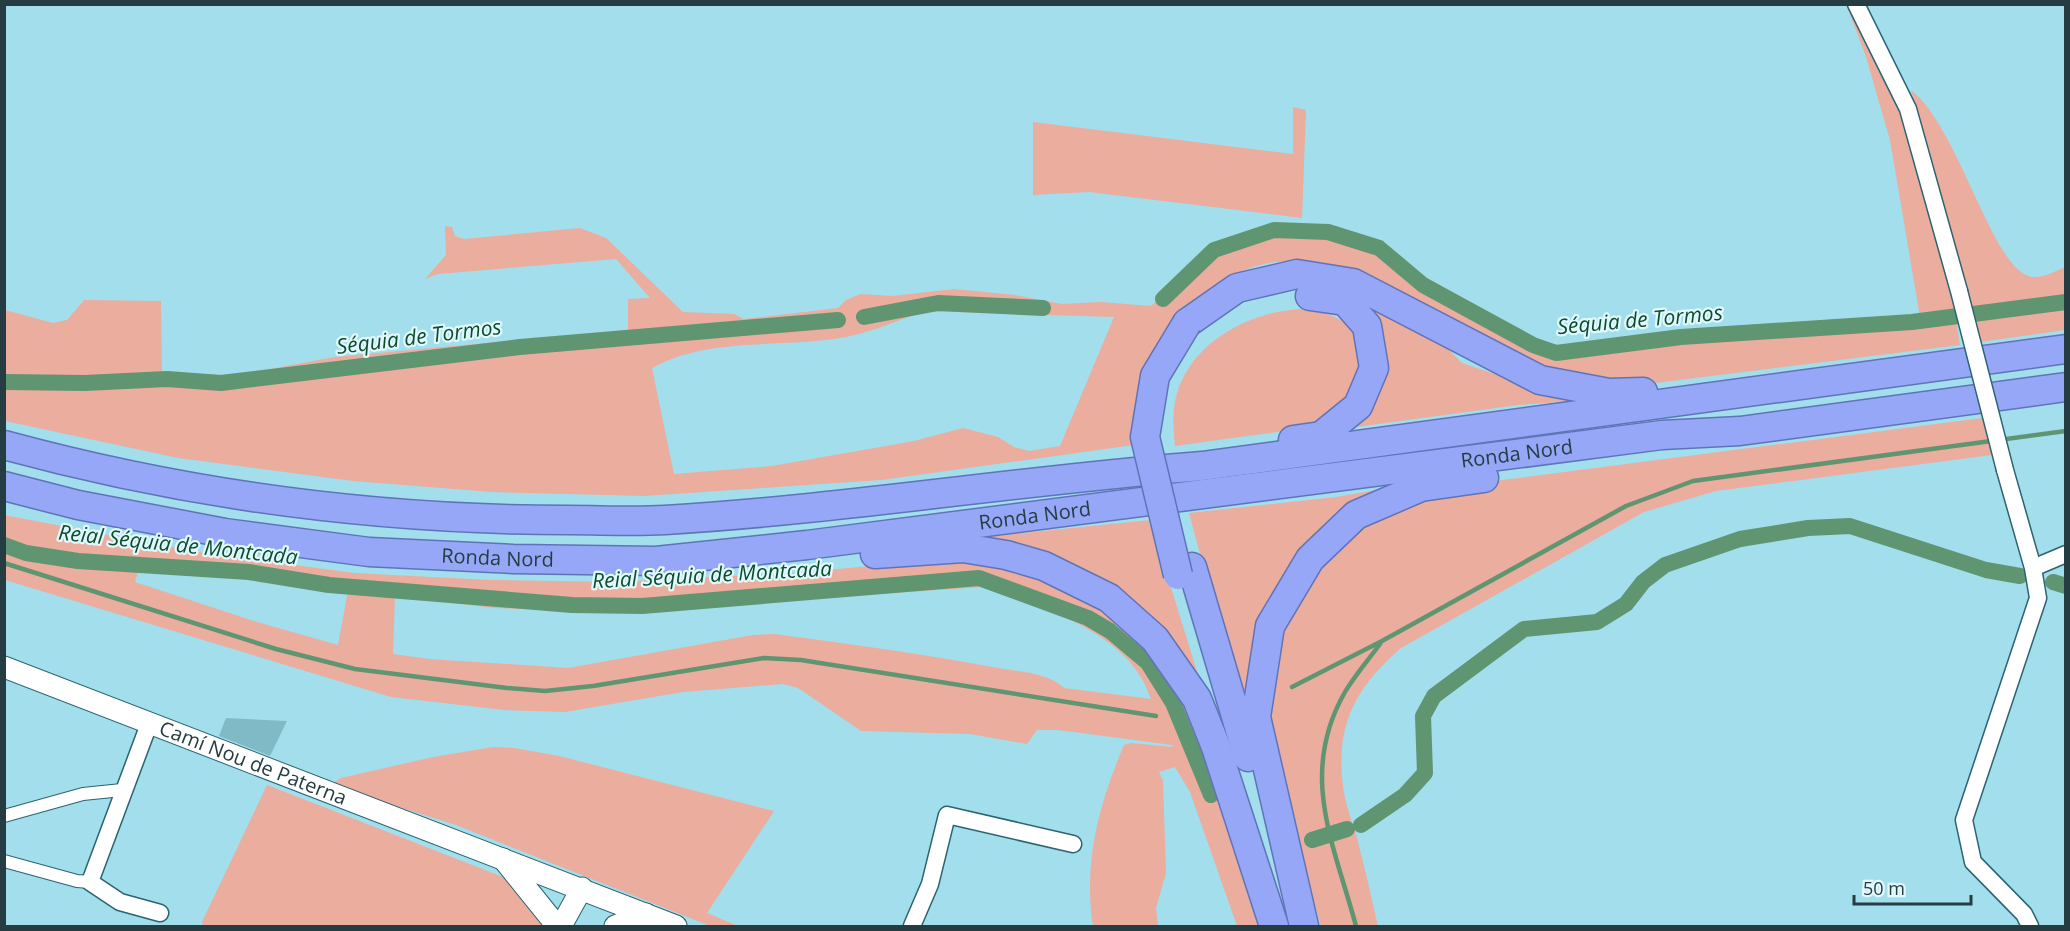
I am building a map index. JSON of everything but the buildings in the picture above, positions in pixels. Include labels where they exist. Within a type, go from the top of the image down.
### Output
[{"type":"highway","points":[[1274,927],[1225,740],[1185,571],[1162,438],[1172,379],[1196,328],[1236,288],[1297,274],[1353,283],[1540,380],[1609,393],[1804,384]]},
{"type":"highway","points":[[1114,472],[1201,453],[1321,436],[1358,406],[1374,368],[1367,326],[1345,301],[1293,294],[1242,307],[1196,328]]},
{"type":"highway","name":"Ronda Nord","points":[[4,446],[84,467],[230,494],[376,513],[520,520],[661,520],[810,510],[1114,472],[1203,465],[2066,350]]},
{"type":"highway","name":"Ronda Nord","points":[[4,486],[78,505],[225,533],[369,552],[513,560],[656,561],[807,544],[1662,435],[1740,430],[2066,387]]},
{"type":"highway","points":[[1303,922],[1256,717],[1270,626],[1310,559],[1356,514],[1420,487],[1664,450],[1740,430]]},
{"type":"highway","points":[[656,561],[806,558],[963,548],[1006,555],[1044,566],[1109,598],[1155,639],[1197,699],[1216,747],[1274,927]]},
{"type":"highway","points":[[1185,571],[1303,922]]},
{"type":"street","points":[[1856,4],[1908,109],[2033,568],[2038,598],[1964,820],[1973,862],[2024,914],[2030,927]]},
{"type":"street","points":[[2033,568],[2066,554]]},
{"type":"street","name":"Camí Nou de Paterna","points":[[4,667],[582,888],[676,927]]},
{"type":"street","points":[[90,882],[149,724]]},
{"type":"street","points":[[4,816],[83,794],[123,790]]},
{"type":"street","points":[[912,927],[930,884],[947,815],[1073,844]]},
{"type":"street","points":[[502,858],[559,927],[582,888]]},
{"type":"street","points":[[4,861],[77,881],[90,882],[120,902],[160,913]]},
{"type":"street","points":[[578,927],[582,888]]},
{"type":"street","points":[[615,927],[646,914]]},
{"type":"shaded area","points":[[1846,4],[1903,120],[1952,297],[1960,345],[1647,384],[1551,372],[1339,267],[1313,262],[1287,261],[1248,268],[1236,274],[1173,344],[1139,389],[1134,412],[1134,445],[882,480],[644,496],[492,492],[353,481],[178,458],[5,421],[5,310],[53,323],[67,320],[84,300],[161,301],[162,374],[237,375],[335,357],[628,330],[628,299],[650,298],[616,259],[438,274],[425,279],[446,255],[445,226],[452,227],[455,236],[464,239],[580,228],[606,238],[683,312],[734,314],[744,319],[838,308],[846,300],[861,294],[893,296],[954,289],[1015,295],[1062,304],[1100,302],[1151,306],[1213,249],[1274,228],[1354,234],[1382,244],[1413,270],[1548,346],[1559,348],[1711,330],[1920,317],[1890,140],[1866,57]],"holes":[[[925,311],[1114,317],[1060,446],[1029,451],[1014,447],[998,437],[963,428],[914,441],[772,466],[674,474],[652,368],[674,358],[722,347],[846,337]]]},
{"type":"shaded area","points":[[1911,90],[1928,108],[1943,132],[1999,244],[2013,264],[2031,277],[2046,275],[2065,267],[2065,330],[1980,342]]},
{"type":"shaded area","points":[[1293,107],[1306,110],[1302,218],[1089,192],[1033,195],[1033,122],[1293,154]]},
{"type":"shaded area","points":[[1361,305],[1376,307],[1448,349],[1462,363],[1574,401],[1518,405],[1356,427],[1381,389],[1384,376]]},
{"type":"shaded area","points":[[1300,309],[1328,314],[1347,324],[1358,338],[1363,355],[1360,373],[1351,392],[1336,409],[1313,427],[1305,429],[1175,446],[1176,397],[1186,372],[1197,357],[1211,343],[1244,323],[1281,311]]},
{"type":"shaded area","points":[[1982,418],[1992,455],[1716,491],[1644,512],[1401,648],[1370,679],[1359,695],[1345,730],[1342,749],[1345,800],[1378,926],[1321,926],[1300,853],[1270,731],[1270,686],[1274,652],[1290,609],[1320,565],[1361,528],[1407,503],[1487,482]]},
{"type":"shaded area","points":[[1394,487],[1363,500],[1253,649],[1246,697],[1249,735],[1189,513],[1336,497]]},
{"type":"shaded area","points":[[4,515],[198,552],[354,573],[490,580],[616,582],[796,573],[944,559],[1024,570],[1094,603],[1147,649],[1191,715],[1259,926],[1237,926],[1190,792],[1175,767],[1159,772],[1163,781],[1166,873],[1156,908],[1158,926],[1093,926],[1090,879],[1095,834],[1107,789],[1124,745],[1131,743],[1173,747],[1172,745],[1058,730],[1037,730],[1027,744],[970,734],[861,731],[798,688],[783,684],[683,692],[565,712],[504,710],[391,697],[5,580]],"holes":[[[138,572],[245,577],[348,591],[338,645],[257,622],[135,582]],[[983,587],[1057,614],[1104,639],[1124,656],[1140,676],[1151,699],[1064,688],[1050,679],[1024,672],[774,634],[753,635],[568,668],[429,659],[393,654],[395,596],[494,608],[610,612]]]},
{"type":"shaded area","points":[[1150,520],[1209,710],[1135,606],[947,541]]},
{"type":"shaded area","points":[[493,747],[514,748],[559,756],[774,811],[707,913],[738,926],[710,926],[456,825],[354,793],[333,783],[341,778],[433,757]]},
{"type":"shaded area","points":[[267,785],[513,881],[551,926],[203,926],[202,922]]},
{"type":"waterway","name":"Séquia de Tormos","points":[[1163,299],[1214,250],[1274,230],[1328,232],[1379,248],[1423,285],[1533,345],[1556,353],[1681,337],[1912,322],[2066,302]]},
{"type":"waterway","name":"Séquia de Tormos","points":[[864,317],[938,303],[1043,308]]},
{"type":"waterway","name":"Séquia de Tormos","points":[[4,382],[85,383],[167,379],[221,383],[520,347],[838,320]]},
{"type":"waterway","points":[[1292,687],[1382,641],[1626,506],[1693,481],[2066,431]]},
{"type":"waterway","name":"Reial Séquia de Montcada","points":[[1361,825],[1405,795],[1425,773],[1423,716],[1434,696],[1524,629],[1597,622],[1626,604],[1643,582],[1665,565],[1740,539],[1808,528],[1850,526],[1986,570],[2020,576]]},
{"type":"waterway","name":"Reial Séquia de Montcada","points":[[4,545],[26,553],[78,561],[249,572],[329,585],[572,605],[642,606],[979,578],[1088,618],[1110,631],[1148,663],[1173,703],[1211,795]]},
{"type":"waterway","points":[[4,563],[276,649],[355,669],[545,691],[593,686],[764,658],[801,660],[1156,716]]},
{"type":"waterway","name":"Reial Séquia de Montcada","points":[[2053,582],[2066,586]]},
{"type":"waterway","points":[[1356,926],[1330,838],[1322,780],[1324,752],[1331,722],[1345,692],[1380,644]]},
{"type":"waterway","name":"Reial Séquia de Montcada","points":[[1312,840],[1347,829]]}]
